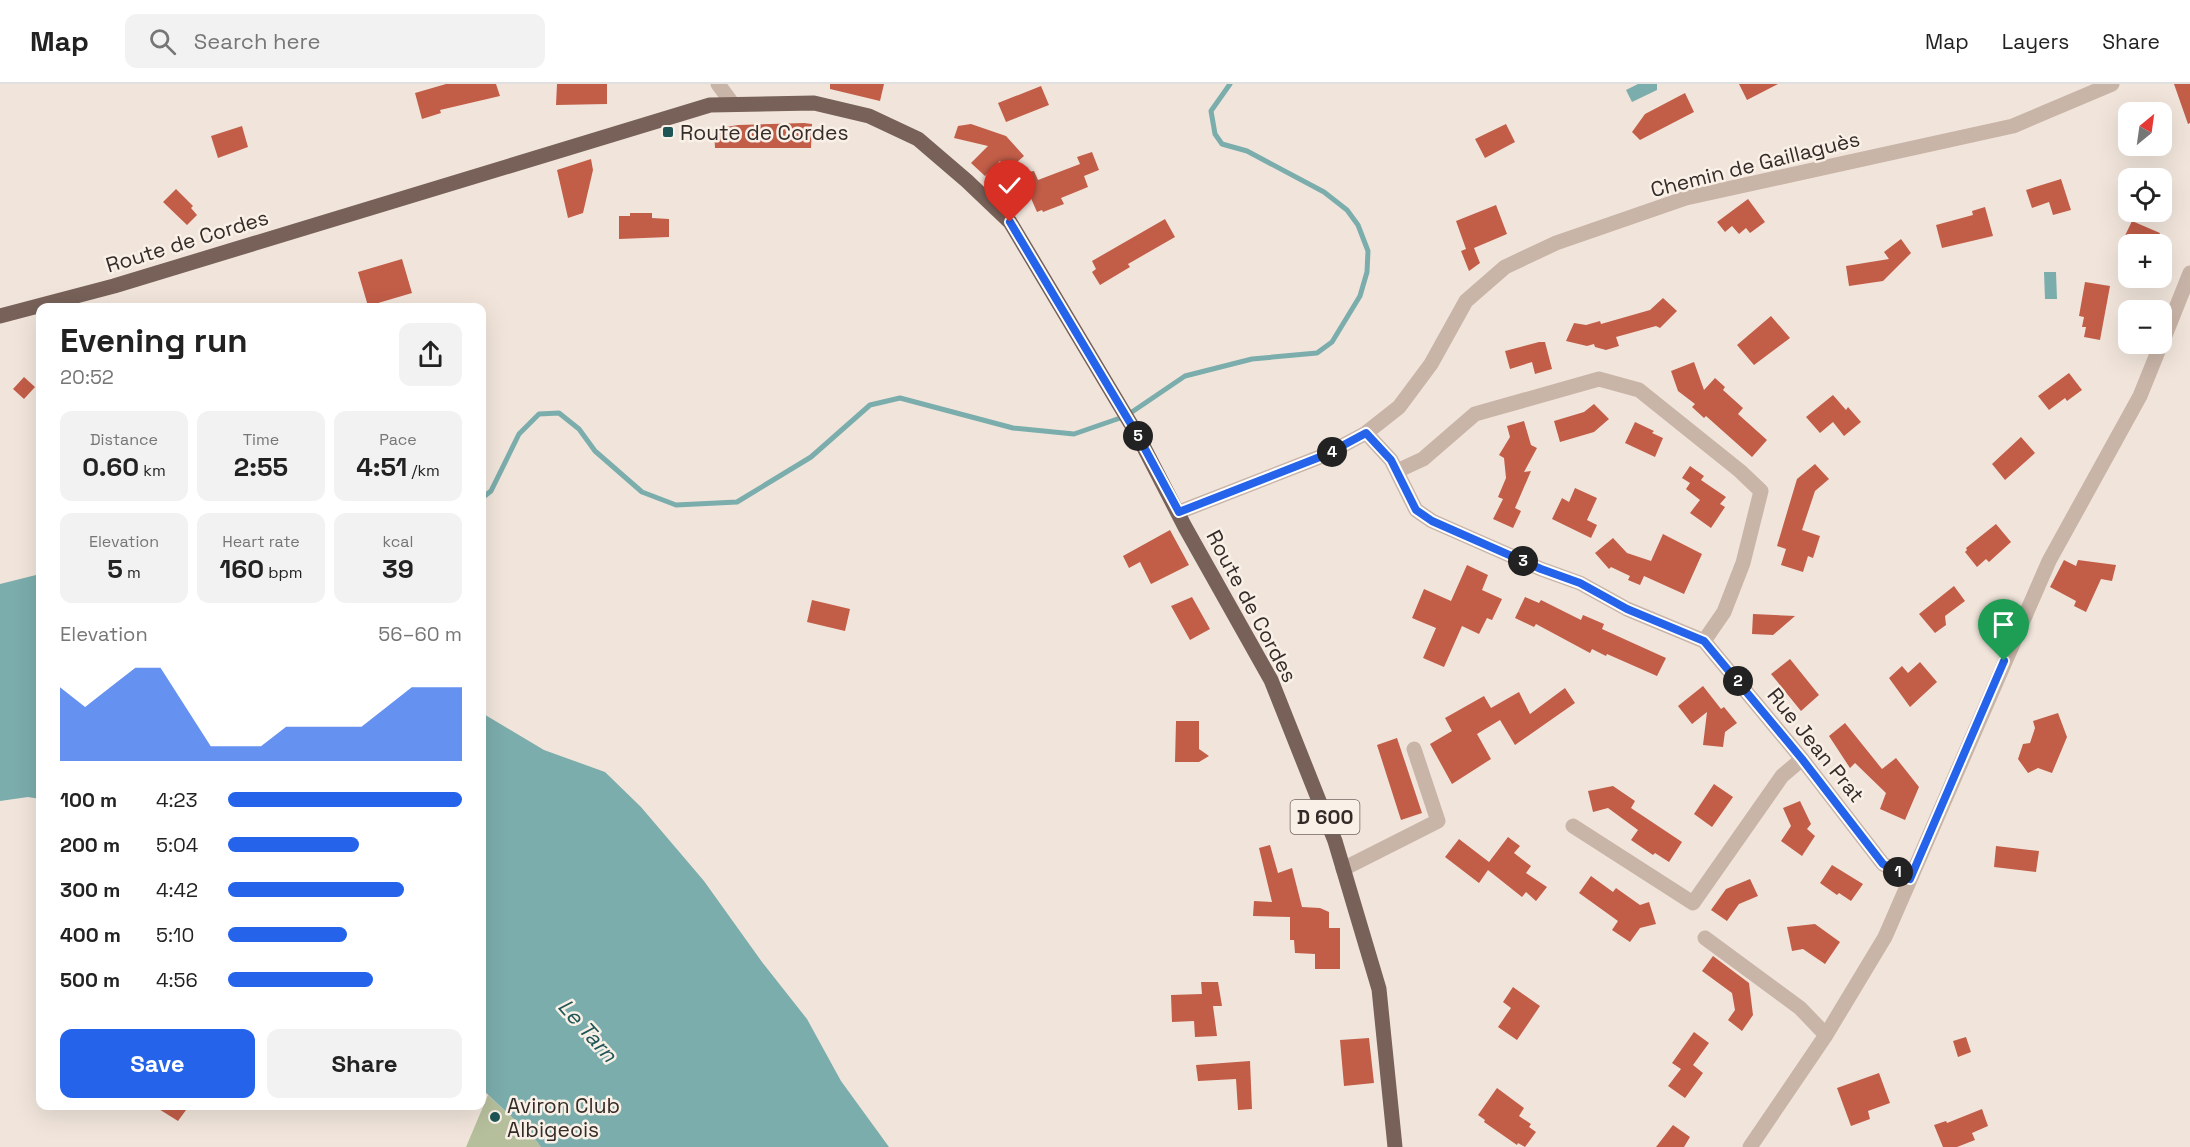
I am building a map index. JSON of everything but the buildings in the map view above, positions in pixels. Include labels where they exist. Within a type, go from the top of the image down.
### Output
[{"type":"main road","name":"Route de Cordes","points":[[49,303],[114,286],[710,105],[814,103],[869,116],[918,139],[1010,222],[1138,436],[1271,680],[1335,841],[1379,988],[1395,1147]]},
{"type":"main road","name":"Route de Cordes","points":[[0,316],[36,307]]},
{"type":"street","points":[[718,84],[732,104]]},
{"type":"street","name":"Chemin de Gaillaguès","points":[[1179,512],[1325,455],[1366,433],[1399,407],[1431,364],[1466,301],[1504,267],[1556,243],[1686,198],[2013,126],[2112,84]]},
{"type":"street","points":[[2172,316],[2190,273]]},
{"type":"street","points":[[1750,1147],[1826,1035],[1885,937],[2049,561],[2140,396],[2157,354]]},
{"type":"street","points":[[1397,471],[1423,459],[1475,414],[1599,379],[1639,390],[1740,471],[1761,491],[1743,563],[1724,612],[1704,641]]},
{"type":"street","name":"Rue Jean Prat","points":[[1366,433],[1391,460],[1416,510],[1432,521],[1541,569],[1580,583],[1627,609],[1704,641],[1802,759],[1883,864],[1910,879]]},
{"type":"street","points":[[1343,868],[1438,821],[1414,749]]},
{"type":"street","points":[[1573,826],[1693,903],[1782,776],[1802,759]]},
{"type":"street","points":[[1705,938],[1800,1008],[1826,1035]]},
{"type":"green space","name":"Aviron Club Albigeois","points":[[488,1095],[541,1147],[466,1147],[482,1110],[486,1110]]},
{"type":"water","points":[[1638,84],[1657,84],[1657,90],[1632,102],[1626,90]]},
{"type":"water","points":[[2044,272],[2056,272],[2057,299],[2045,299]]},
{"type":"water","points":[[36,575],[36,798],[28,797],[0,801],[0,584]]},
{"type":"water","name":"Le Tarn","points":[[486,715],[544,750],[605,772],[641,807],[704,881],[762,962],[807,1019],[841,1081],[889,1147],[541,1147],[486,1093]]},
{"type":"waterway","points":[[486,495],[491,491],[519,434],[539,414],[559,413],[579,429],[595,451],[642,492],[676,505],[737,502],[811,457],[870,405],[900,398],[1013,428],[1074,434],[1126,416],[1185,376],[1252,359],[1317,353],[1332,342],[1360,296],[1367,272],[1368,251],[1358,225],[1347,210],[1324,192],[1247,151],[1222,144],[1215,134],[1211,111],[1230,84]]},
{"type":"place","name":"Route de Cordes","points":[[668,132]]},
{"type":"place","name":"Aviron Club Albigeois","points":[[495,1117]]},
{"type":"route","points":[[1010,222],[1111,389],[1179,512],[1325,455],[1366,433],[1391,460],[1416,510],[1432,521],[1541,569],[1580,583],[1627,609],[1704,641],[1802,759],[1883,864],[1910,879],[2004,661]]}]
